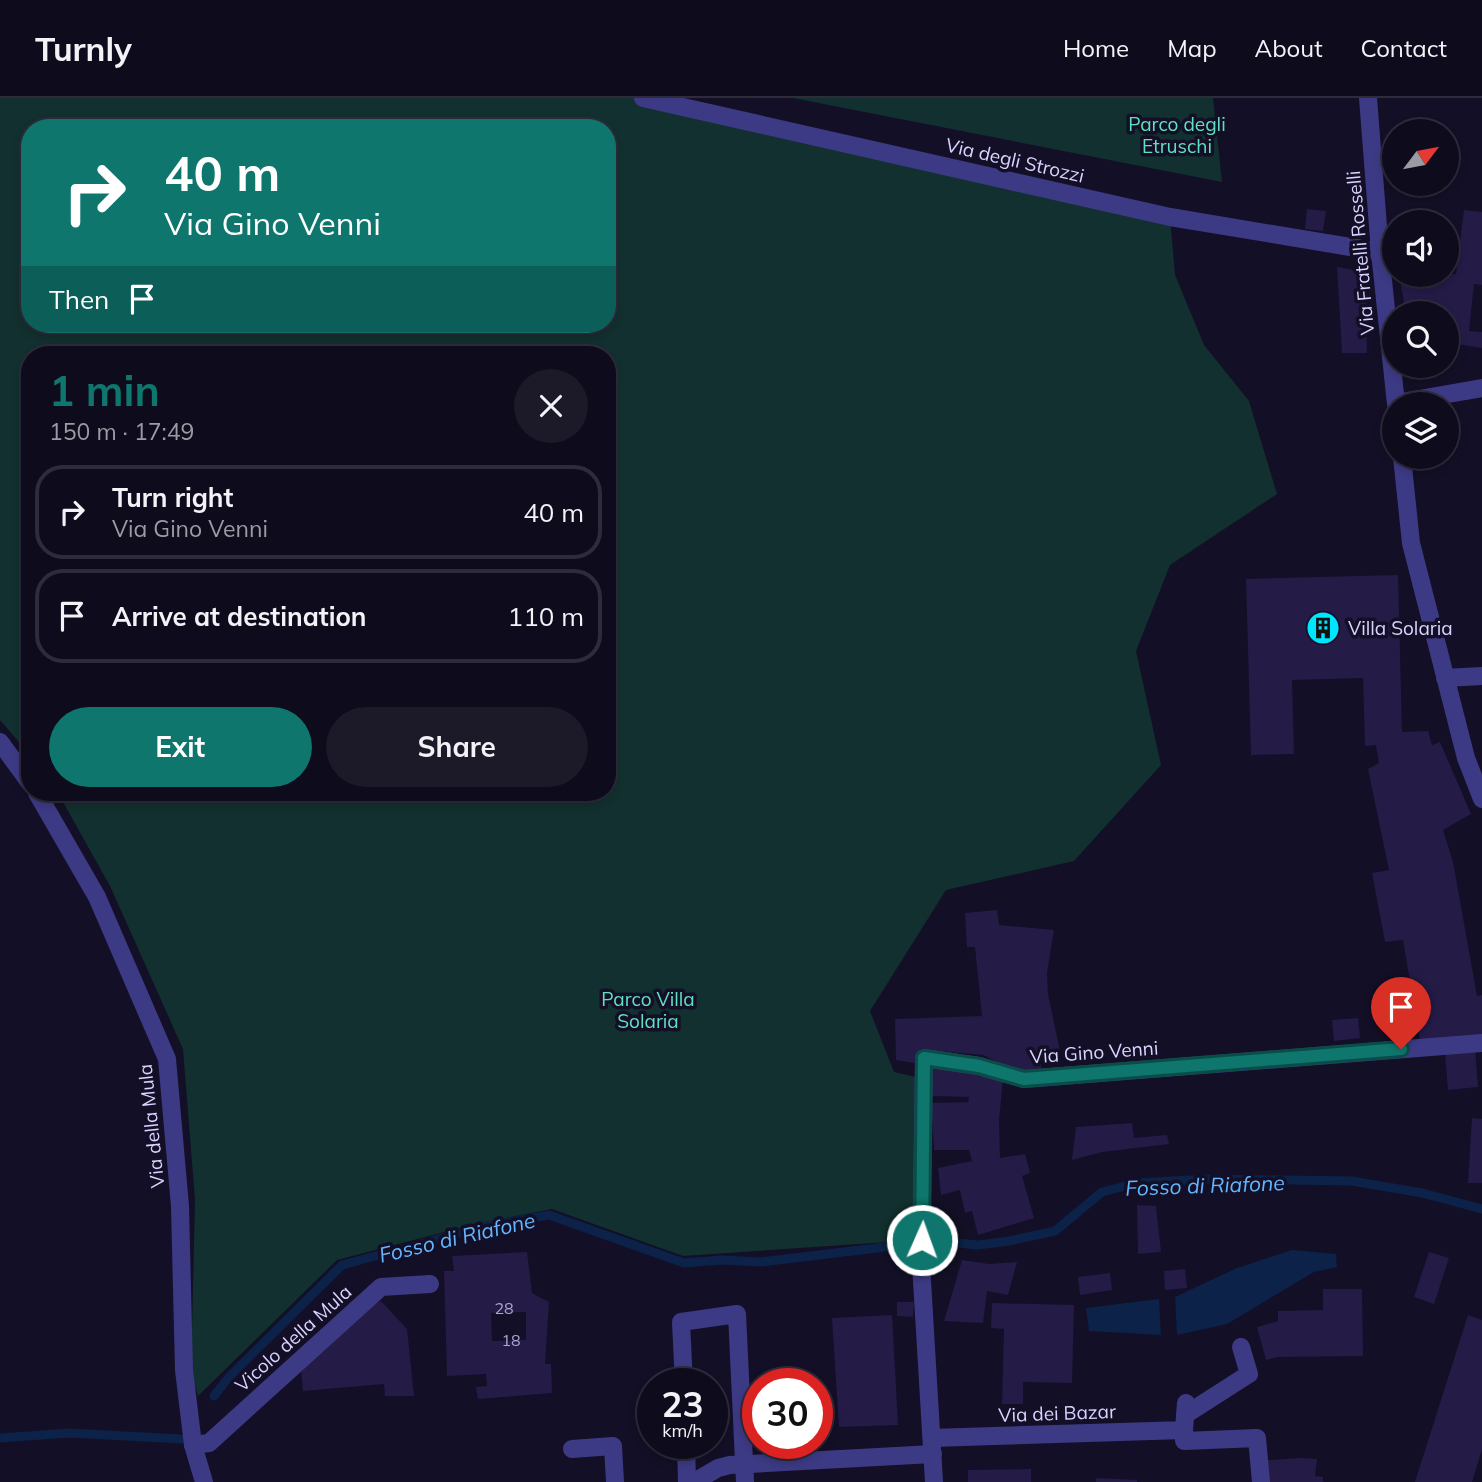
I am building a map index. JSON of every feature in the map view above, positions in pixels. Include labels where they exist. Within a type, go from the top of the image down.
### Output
[{"type":"street","name":"Via degli Strozzi","points":[[643,98],[1170,217],[1380,252]]},
{"type":"street","name":"Via Fratelli Rosselli","points":[[1368,98],[1395,392]]},
{"type":"street","points":[[1459,392],[1482,388]]},
{"type":"street","points":[[1403,469],[1411,543],[1466,758],[1482,799]]},
{"type":"street","points":[[1446,678],[1482,676]]},
{"type":"street","points":[[0,742],[21,771]]},
{"type":"street","name":"Via della Mula","points":[[42,801],[96,897],[167,1059],[180,1206],[184,1370],[193,1446],[204,1482]]},
{"type":"street","name":"Via Gino Venni","points":[[934,1482],[921,1264],[924,1058],[979,1066],[1024,1079],[1482,1043]]},
{"type":"street","name":"Vicolo della Mula","points":[[193,1446],[209,1443],[381,1287],[430,1284]]},
{"type":"street","points":[[683,1368],[681,1322],[737,1314],[745,1473]]},
{"type":"street","points":[[1185,1422],[1249,1374],[1241,1347]]},
{"type":"street","name":"Via dei Bazar","points":[[694,1482],[718,1468],[745,1473],[932,1446],[1185,1422],[1257,1438],[1261,1482]]},
{"type":"street","points":[[572,1449],[613,1446],[615,1482]]},
{"type":"street","points":[[686,1459],[687,1482]]},
{"type":"green space","name":"Parco Villa Solaria","points":[[0,98],[643,98],[1170,217],[1175,275],[1204,345],[1249,401],[1277,494],[1170,565],[1136,651],[1161,765],[1074,861],[946,890],[870,1011],[894,1072],[916,1077],[918,1240],[683,1256],[552,1209],[475,1224],[337,1260],[198,1396],[191,1371],[195,1200],[183,1049],[110,886],[62,801],[616,801],[616,346],[21,346],[21,744],[0,720]]},
{"type":"green space","name":"Parco degli Etruschi","points":[[793,98],[1213,98],[1222,182]]},
{"type":"water","points":[[1292,1250],[1336,1254],[1337,1267],[1314,1272],[1227,1324],[1177,1335],[1175,1297],[1237,1268]]},
{"type":"water","points":[[1159,1299],[1161,1335],[1089,1331],[1086,1308]]},
{"type":"building","points":[[1307,209],[1326,211],[1323,231],[1305,229]]},
{"type":"building","points":[[1464,210],[1482,212],[1482,285],[1474,284],[1469,331],[1482,332],[1482,348],[1459,344],[1459,301],[1404,301],[1401,287],[1459,287],[1459,250]]},
{"type":"building","points":[[1337,267],[1365,272],[1367,353],[1342,353]]},
{"type":"building","points":[[1398,575],[1402,732],[1428,731],[1432,745],[1440,742],[1471,814],[1443,830],[1453,862],[1477,996],[1482,995],[1482,1036],[1420,1040],[1403,940],[1385,942],[1372,873],[1389,870],[1368,769],[1379,763],[1376,745],[1365,746],[1363,678],[1292,680],[1294,754],[1251,755],[1246,579]]},
{"type":"building","points":[[997,910],[999,925],[1054,930],[1047,973],[1048,994],[1061,1056],[1041,1059],[1041,1077],[1017,1071],[983,1055],[920,1049],[920,1064],[896,1060],[895,1019],[982,1016],[975,947],[967,947],[965,913]]},
{"type":"building","points":[[1358,1018],[1360,1038],[1334,1041],[1332,1020]]},
{"type":"building","points":[[1475,1050],[1478,1087],[1448,1090],[1445,1053]]},
{"type":"building","points":[[932,1064],[1003,1077],[999,1121],[1000,1158],[1025,1154],[1030,1173],[1022,1176],[1034,1218],[978,1235],[972,1211],[965,1213],[960,1190],[941,1195],[938,1168],[972,1161],[969,1150],[934,1150],[931,1103],[968,1102],[969,1097],[931,1096]]},
{"type":"building","points":[[1472,1118],[1482,1119],[1482,1183],[1468,1183]]},
{"type":"building","points":[[1132,1123],[1134,1138],[1167,1135],[1169,1144],[1102,1152],[1072,1160],[1076,1127]]},
{"type":"building","points":[[1137,1205],[1156,1206],[1161,1252],[1138,1254]]},
{"type":"building","points":[[527,1252],[532,1293],[549,1302],[545,1364],[551,1364],[552,1393],[478,1399],[476,1387],[487,1386],[486,1374],[447,1376],[444,1271],[454,1271],[452,1256]],"holes":[[[526,1312],[526,1340],[492,1341],[491,1313]]]},
{"type":"building","points":[[1429,1252],[1449,1258],[1434,1304],[1414,1297]]},
{"type":"building","points":[[962,1260],[989,1264],[1017,1262],[1008,1295],[987,1291],[983,1323],[944,1321]]},
{"type":"building","points":[[1185,1269],[1187,1288],[1165,1290],[1164,1271]]},
{"type":"building","points":[[1110,1273],[1112,1290],[1080,1295],[1078,1277]]},
{"type":"building","points":[[1323,1289],[1362,1289],[1363,1356],[1278,1357],[1266,1360],[1257,1327],[1278,1321],[1278,1311],[1323,1310]]},
{"type":"building","points":[[381,1301],[407,1329],[414,1396],[385,1396],[384,1384],[303,1391],[300,1362]]},
{"type":"building","points":[[897,1302],[914,1302],[913,1317],[897,1316]]},
{"type":"building","points":[[992,1303],[1074,1305],[1072,1383],[1023,1382],[1023,1404],[1002,1404],[1004,1329],[991,1328]]},
{"type":"building","points":[[892,1315],[898,1425],[839,1427],[832,1318]]},
{"type":"building","points":[[1468,1315],[1482,1320],[1482,1449],[1472,1482],[1415,1482]]},
{"type":"building","points":[[1317,1459],[1315,1476],[1323,1477],[1323,1482],[1262,1482],[1261,1472],[1268,1460]]},
{"type":"building","points":[[1031,1469],[1031,1482],[968,1482],[968,1470]]},
{"type":"building","points":[[1096,1478],[1137,1480],[1137,1482],[1096,1482]]},
{"type":"waterway","name":"Fosso di Riafone","points":[[214,1396],[229,1377],[342,1265],[486,1226],[549,1215],[684,1263],[722,1260],[761,1262],[935,1241],[978,1245],[1009,1241],[1055,1231],[1102,1192],[1137,1183],[1208,1179],[1352,1181],[1422,1193],[1482,1209]]},
{"type":"waterway","name":"Fosso di Riafone","points":[[0,1438],[69,1433],[182,1439]]},
{"type":"place","name":"Villa Solaria","points":[[1323,628]]},
{"type":"route","points":[[922,1240],[924,1058],[979,1066],[1024,1079],[1401,1049]]}]
